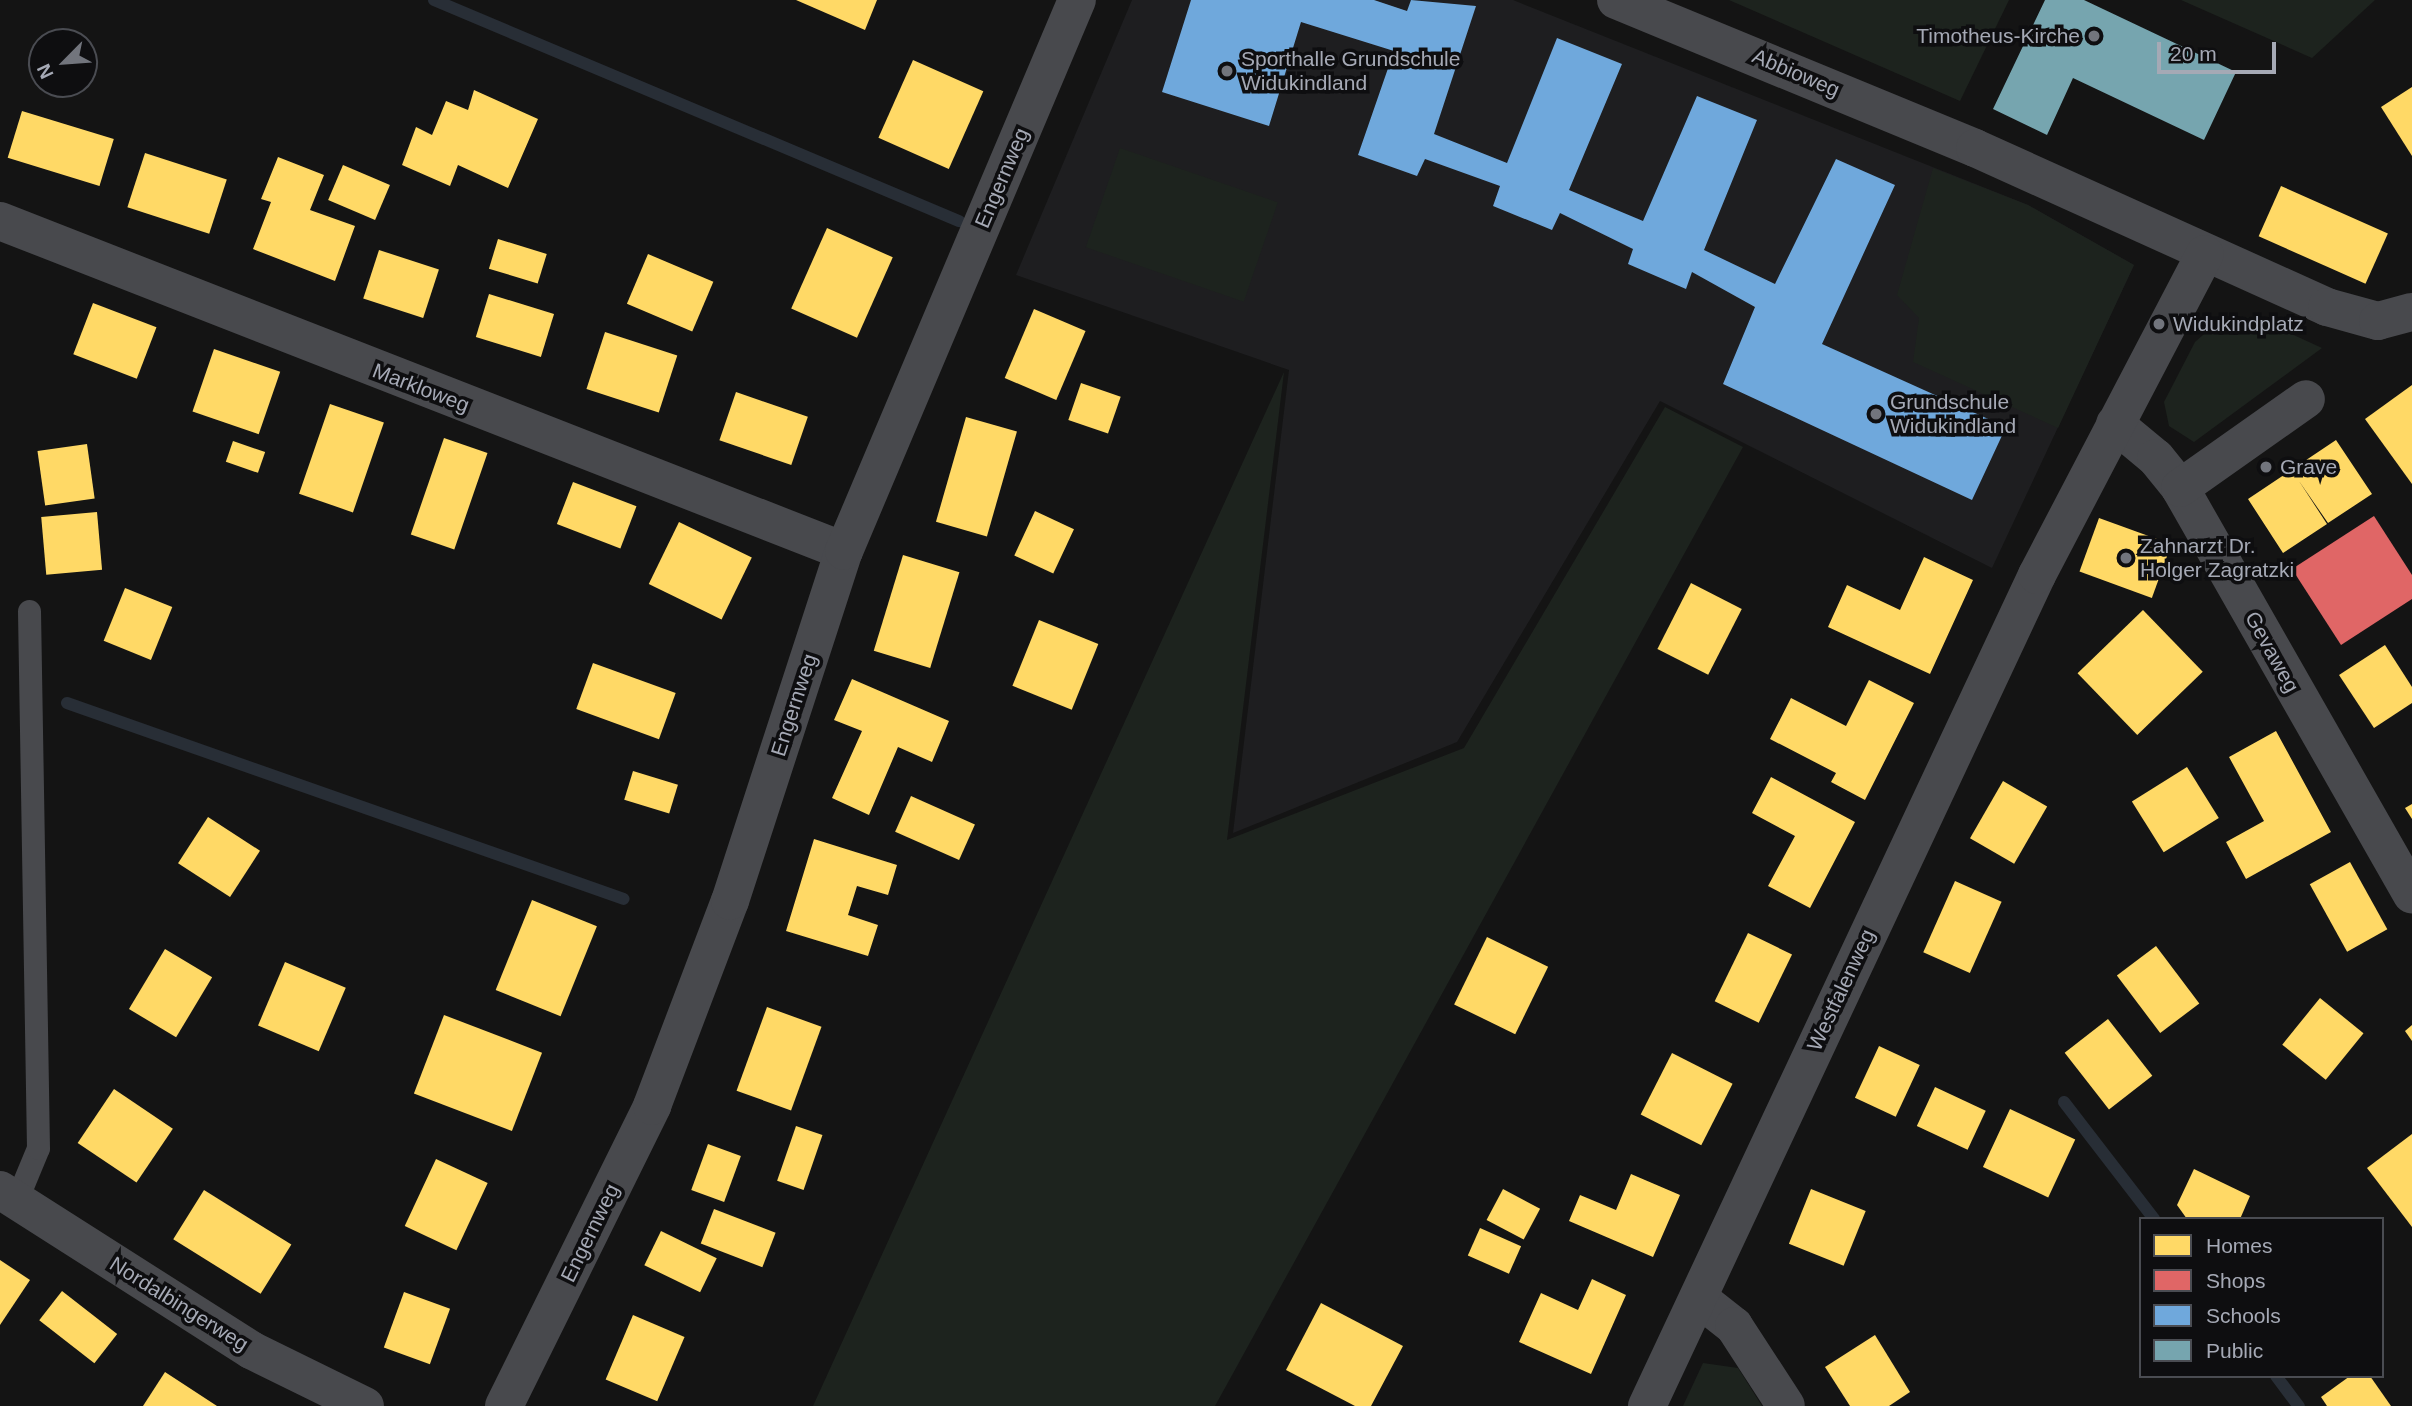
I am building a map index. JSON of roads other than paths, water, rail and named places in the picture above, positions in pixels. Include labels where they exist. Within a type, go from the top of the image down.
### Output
[{"type":"street","name":"Engernweg","points":[[504,1406],[652,1106],[730,901],[844,551],[1077,0]]},
{"type":"street","name":"Abbioweg","points":[[1616,0],[1975,148],[2205,254]]},
{"type":"street","name":"Markloweg","points":[[0,221],[844,551]]},
{"type":"street","points":[[2115,424],[2205,254],[2327,307],[2378,321],[2412,312]]},
{"type":"street","points":[[2180,488],[2306,399]]},
{"type":"street","name":"Gevaweg","points":[[2115,424],[2157,458],[2180,488],[2412,894]]},
{"type":"street","name":"Westfalenweg","points":[[1647,1406],[1701,1300],[2036,575],[2115,424]]},
{"type":"street","name":"Nordalbingerweg","points":[[8,1195],[251,1350],[365,1406]]},
{"type":"street","points":[[1701,1300],[1734,1326],[1786,1406]]},
{"type":"lane","points":[[8,1195],[38,1148],[29,611]]},
{"type":"waterway","points":[[434,0],[959,221]]},
{"type":"waterway","points":[[67,703],[624,899]]},
{"type":"waterway","points":[[2064,1102],[2152,1217]]},
{"type":"waterway","points":[[2278,1378],[2299,1406]]},
{"type":"place","name":"Timotheus-Kirche","points":[[2094,36]]},
{"type":"place","name":"Sporthalle Grundschule Widukindland","points":[[1227,71]]},
{"type":"place","name":"Widukindplatz","points":[[2159,324]]},
{"type":"place","name":"Grundschule Widukindland","points":[[1876,414]]},
{"type":"place","name":"Grave","points":[[2266,467]]},
{"type":"place","name":"Zahnarzt Dr. Holger Zagratzki","points":[[2126,558]]}]
